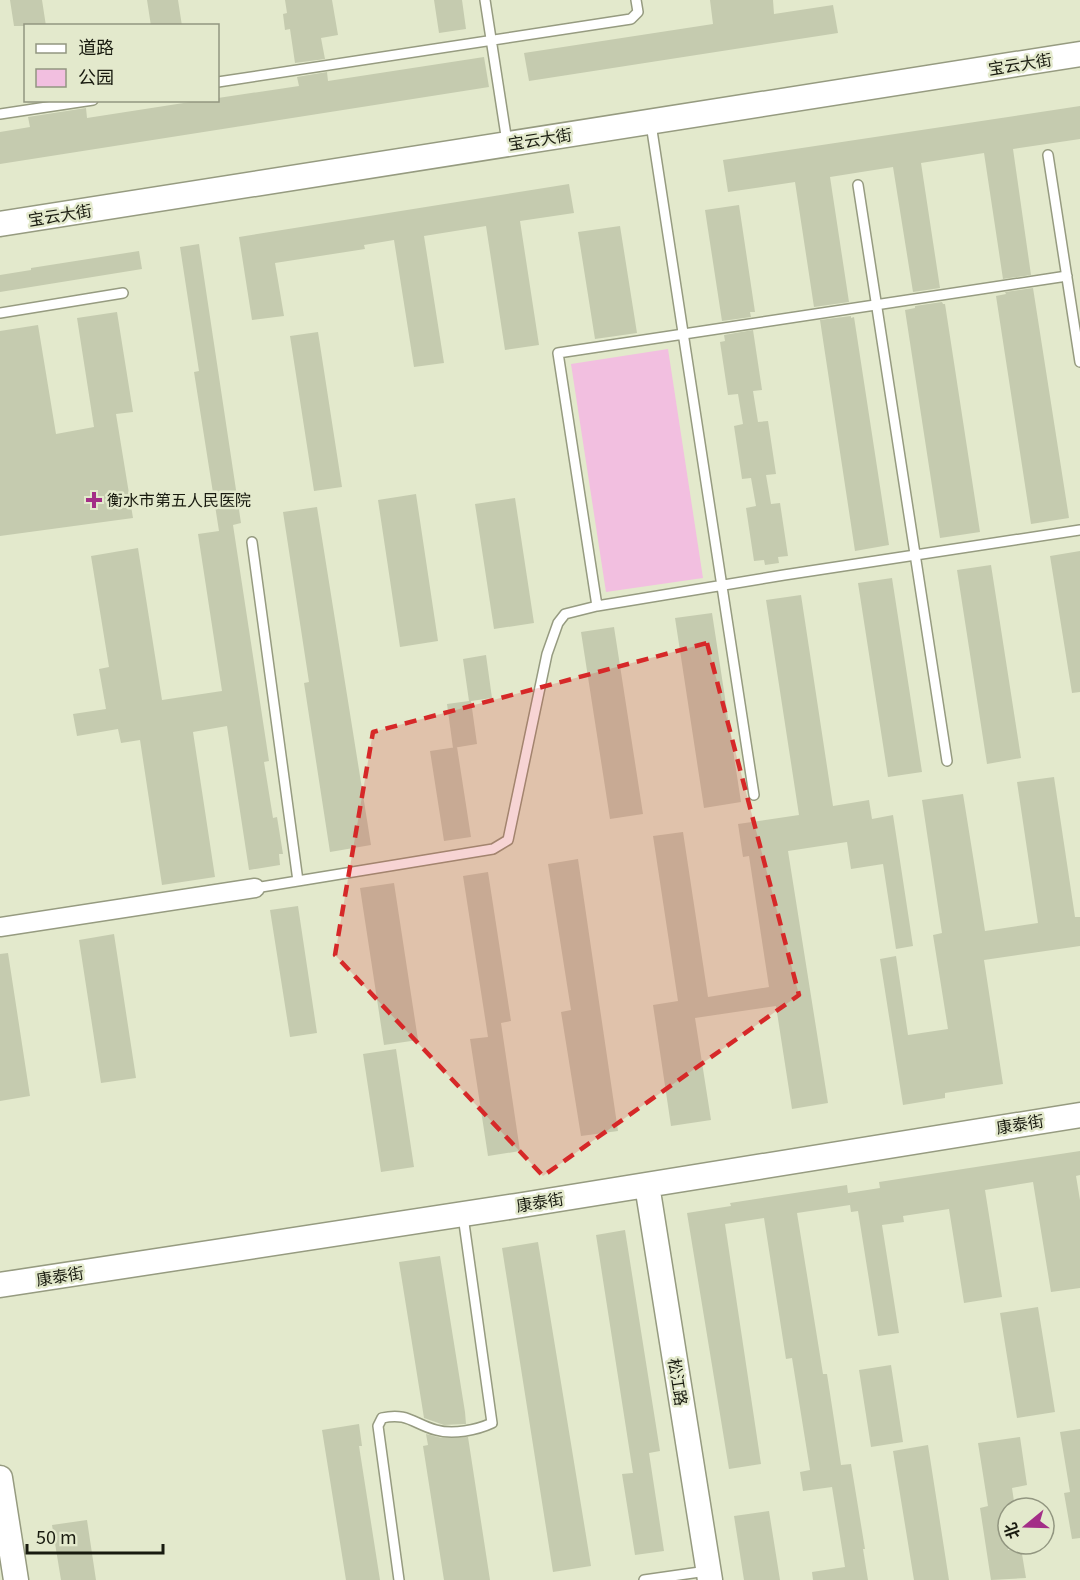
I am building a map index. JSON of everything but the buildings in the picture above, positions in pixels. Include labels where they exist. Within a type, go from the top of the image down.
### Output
[{"type":"street","name":"宝云大街","points":[[0,224],[1080,54]]},
{"type":"street","points":[[0,927],[255,888]]},
{"type":"street","name":"康泰街","points":[[0,1285],[463,1214],[1080,1115]]},
{"type":"street","name":"松江路","points":[[646,1185],[710,1575]]},
{"type":"street","points":[[0,1478],[16,1580]]},
{"type":"lane","points":[[484,0],[507,144]]},
{"type":"lane","points":[[219,82],[631,19],[638,12],[636,0]]},
{"type":"lane","points":[[0,114],[80,102]]},
{"type":"lane","points":[[651,122],[754,795]]},
{"type":"lane","points":[[1048,154],[1080,362]]},
{"type":"lane","points":[[858,185],[946,761]]},
{"type":"lane","points":[[597,606],[558,353],[1067,276]]},
{"type":"lane","points":[[0,313],[123,293]]},
{"type":"lane","points":[[255,888],[493,849],[508,840],[547,654],[558,623],[565,614],[597,606],[1080,530]]},
{"type":"lane","points":[[252,542],[298,881]]},
{"type":"lane","points":[[399,1580],[378,1426],[382,1418],[394,1415],[406,1416],[436,1430],[449,1432],[482,1428],[492,1423],[463,1214]]},
{"type":"lane","points":[[644,1580],[710,1575]]},
{"type":"highlighted area","points":[[707,643],[799,995],[543,1176],[335,955],[373,732]]},
{"type":"green space","points":[[668,349],[703,578],[606,592],[571,364]]},
{"type":"place","name":"衡水市第五人民医院","points":[[94,500]]}]
